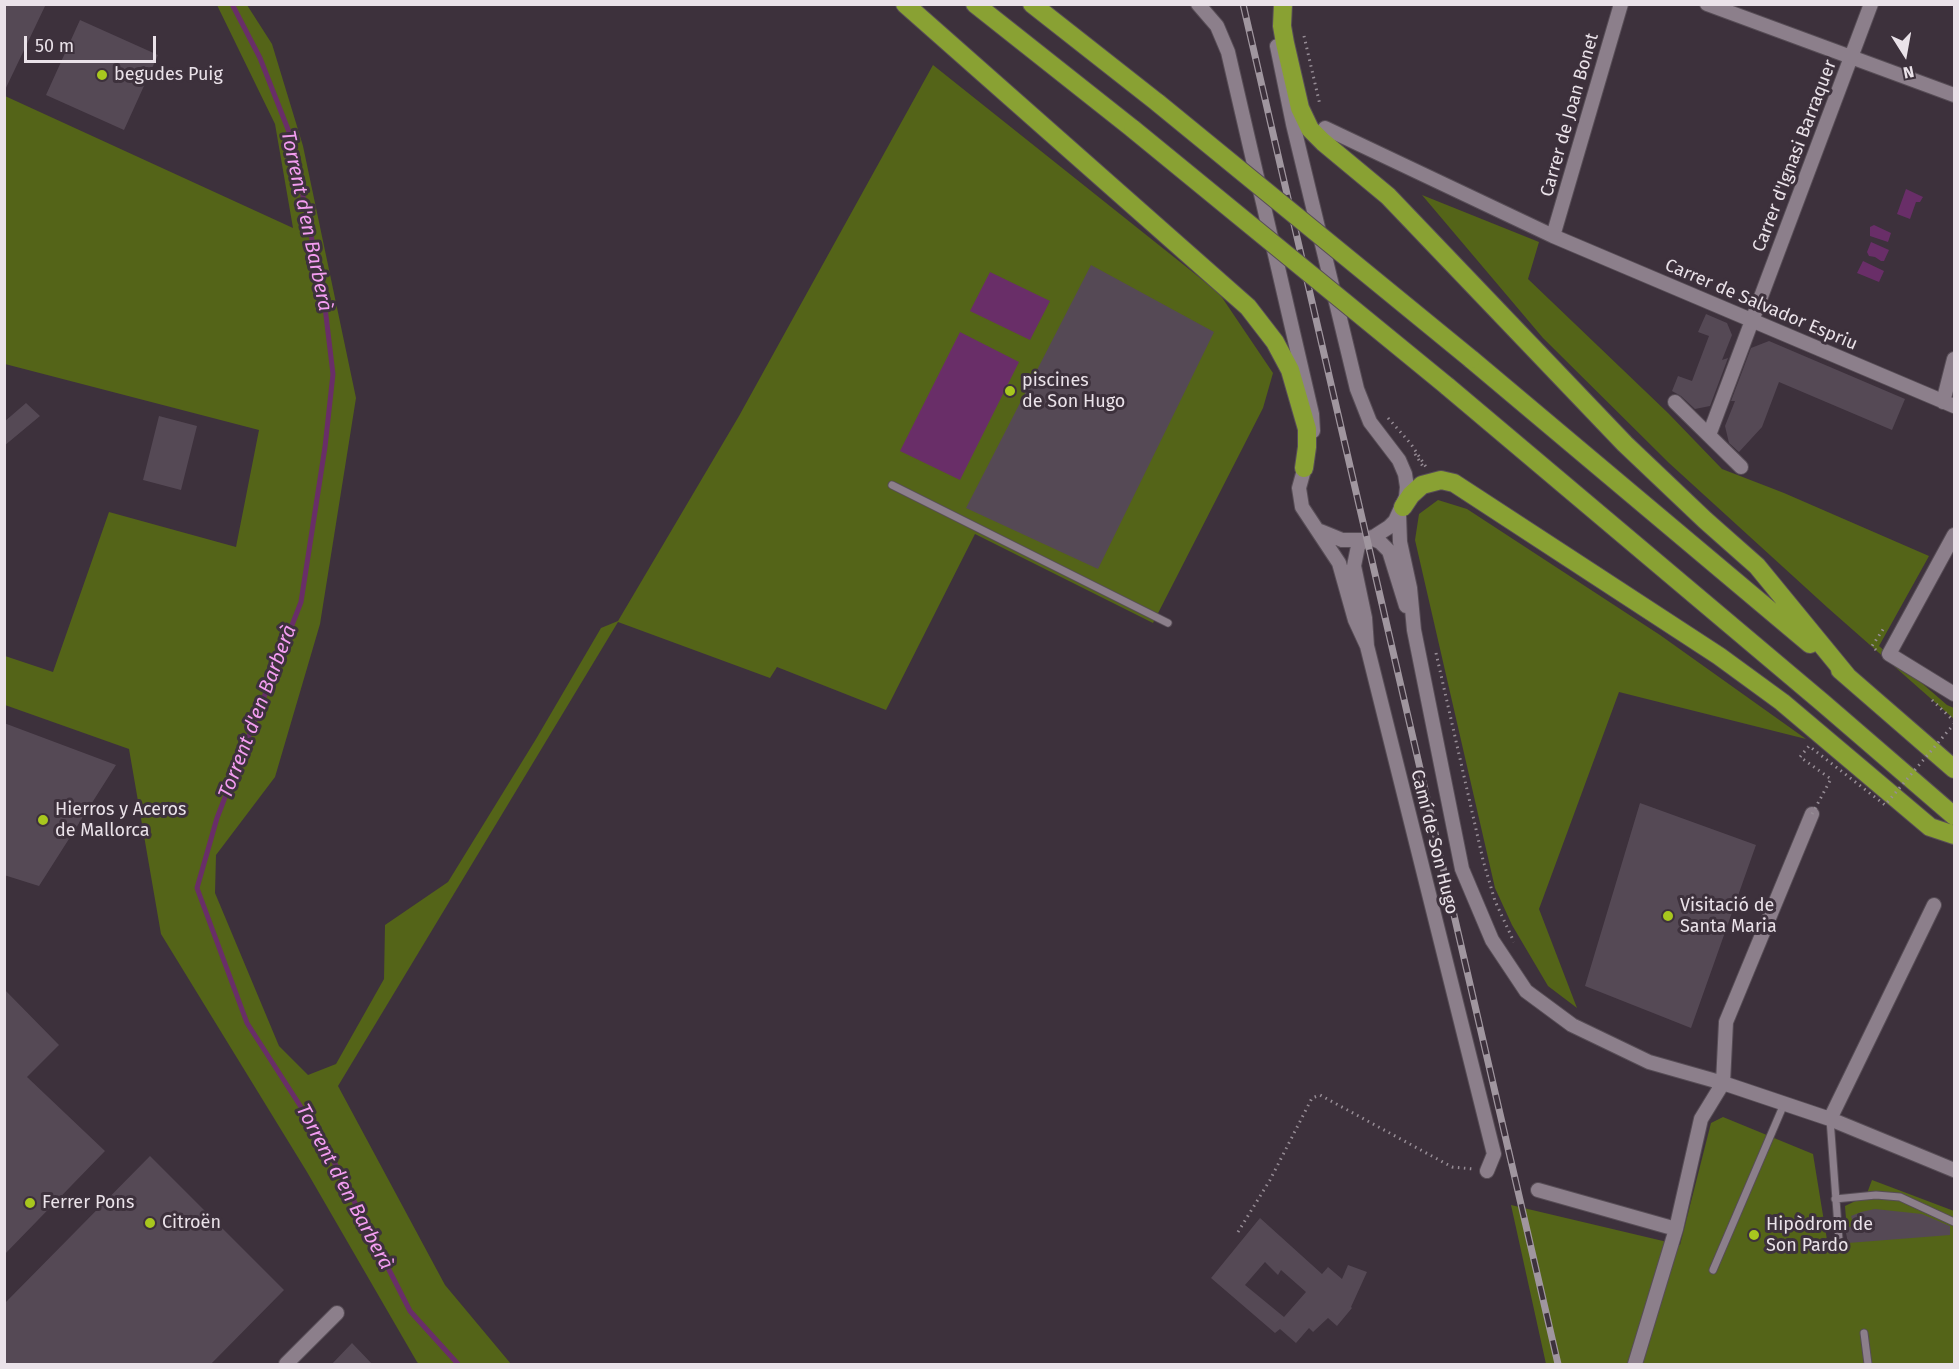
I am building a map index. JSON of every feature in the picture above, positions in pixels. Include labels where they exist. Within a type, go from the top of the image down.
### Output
[{"type":"highway","points":[[905,4],[1248,307],[1275,342],[1290,370],[1307,429],[1304,468]]},
{"type":"highway","points":[[975,4],[1133,129],[1447,386],[1954,816]]},
{"type":"highway","points":[[1032,4],[1158,103],[1471,359],[1694,545],[1954,769]]},
{"type":"highway","points":[[1282,4],[1282,26],[1300,108],[1310,129],[1388,196],[1625,444],[1757,566],[1848,676]]},
{"type":"highway","points":[[1401,510],[1417,488],[1441,480],[1454,483],[1719,656],[1782,702],[1930,827],[1954,835]]},
{"type":"highway","points":[[1916,735],[1954,755]]},
{"type":"street","points":[[1198,4],[1217,27],[1228,52],[1314,426],[1313,438],[1299,488],[1299,497],[1302,507],[1339,563],[1355,620],[1367,646]]},
{"type":"street","points":[[1282,4],[1276,32],[1277,49],[1293,124],[1363,406],[1370,422],[1399,460],[1405,474],[1406,497],[1401,510],[1389,527],[1367,539]]},
{"type":"street","name":"Carrer de Joan Bonet","points":[[1553,236],[1621,4]]},
{"type":"street","points":[[1707,4],[1954,95]]},
{"type":"street","name":"Carrer d'Ignasi Barraquer","points":[[1709,435],[1871,4]]},
{"type":"street","name":"Carrer de Salvador Espriu","points":[[1326,129],[1553,236],[1949,404]]},
{"type":"street","points":[[1949,404],[1954,359]]},
{"type":"street","points":[[1675,402],[1741,467]]},
{"type":"street","points":[[1401,510],[1400,542],[1410,588],[1414,630]]},
{"type":"street","points":[[1314,526],[1321,532],[1342,540],[1367,539],[1380,542],[1392,557],[1414,630],[1462,869],[1492,940],[1526,991],[1572,1026],[1649,1062],[1723,1083],[1830,1119],[1954,1170]]},
{"type":"street","points":[[1954,535],[1889,654],[1954,694]]},
{"type":"street","name":"Camí de Son Hugo","points":[[1367,539],[1358,546],[1354,566],[1365,618],[1367,646],[1494,1154],[1487,1171]]},
{"type":"street","points":[[1635,1365],[1676,1229],[1701,1119],[1723,1083],[1726,1022],[1812,814]]},
{"type":"street","points":[[1830,1119],[1934,905]]},
{"type":"street","points":[[1538,1190],[1676,1229]]},
{"type":"street","points":[[286,1365],[337,1313]]},
{"type":"lane","points":[[892,485],[1168,623]]},
{"type":"lane","points":[[1713,1270],[1785,1104]]},
{"type":"lane","points":[[1830,1119],[1839,1240]]},
{"type":"lane","points":[[1835,1199],[1876,1195],[1900,1197],[1954,1222]]},
{"type":"lane","points":[[1864,1333],[1868,1365]]},
{"type":"path","points":[[1304,36],[1323,118],[1329,126],[1326,129]]},
{"type":"path","points":[[1382,410],[1425,465],[1430,482]]},
{"type":"path","points":[[1436,652],[1483,860],[1495,901],[1518,950]]},
{"type":"path","points":[[1812,814],[1831,779],[1800,757],[1809,746],[1885,805],[1954,724]]},
{"type":"path","points":[[1238,1232],[1270,1180],[1312,1098],[1320,1095],[1452,1167],[1487,1171]]},
{"type":"green space","points":[[217,5],[247,5],[272,44],[303,146],[356,398],[320,624],[275,777],[216,855],[215,893],[279,1046],[308,1075],[336,1064],[384,979],[385,925],[448,882],[601,628],[618,621],[739,416],[933,65],[1219,293],[1273,373],[1263,408],[1153,623],[975,534],[886,710],[777,667],[770,678],[618,622],[338,1086],[445,1285],[511,1364],[419,1364],[417,1362],[307,1172],[161,934],[129,749],[5,705],[5,656],[53,672],[109,512],[236,547],[259,430],[5,364],[5,96],[293,228],[275,124]]},
{"type":"green space","points":[[1422,195],[1539,242],[1528,279],[1668,413],[1722,469],[1784,493],[1929,556],[1879,646],[1947,705],[1954,708],[1954,719],[1669,463],[1543,338]]},
{"type":"green space","points":[[1438,500],[1467,509],[1660,635],[1806,739],[1619,692],[1539,909],[1577,1008],[1548,986],[1512,925],[1495,888],[1415,540],[1419,514]]},
{"type":"green space","name":"Hipòdrom de Son Pardo","points":[[1723,1117],[1813,1154],[1828,1246],[1848,1243],[1845,1206],[1866,1196],[1872,1180],[1954,1211],[1954,1364],[1546,1364],[1511,1205],[1680,1245],[1711,1123]]},
{"type":"shaded area","points":[[1906,189],[1923,197],[1920,202],[1916,202],[1910,219],[1897,214]]},
{"type":"shaded area","points":[[1874,225],[1891,233],[1888,242],[1870,236],[1870,227]]},
{"type":"shaded area","points":[[1871,242],[1889,250],[1884,261],[1869,256],[1867,252]]},
{"type":"shaded area","points":[[1863,261],[1884,271],[1879,282],[1857,273]]},
{"type":"shaded area","points":[[990,272],[1050,301],[1030,340],[970,311]]},
{"type":"shaded area","points":[[960,332],[1019,362],[960,480],[900,451]]},
{"type":"building","points":[[4,4],[46,4],[4,92]]},
{"type":"building","name":"begudes Puig","points":[[80,20],[158,55],[124,130],[46,95]]},
{"type":"building","points":[[1091,265],[1214,332],[1098,569],[966,508]]},
{"type":"building","points":[[1706,314],[1727,323],[1732,335],[1722,360],[1728,358],[1710,406],[1695,409],[1672,391],[1678,376],[1692,381],[1709,336],[1698,332]]},
{"type":"building","points":[[1769,341],[1905,399],[1892,430],[1779,382],[1762,427],[1739,452],[1729,443],[1725,426],[1735,401],[1731,401],[1751,348]]},
{"type":"building","points":[[26,403],[40,416],[4,446],[4,422]]},
{"type":"building","points":[[159,416],[197,426],[181,490],[143,480]]},
{"type":"building","name":"Hierros y Aceros de Mallorca","points":[[4,723],[116,765],[39,886],[4,875]]},
{"type":"building","name":"Visitació de Santa Maria","points":[[1640,803],[1756,845],[1691,1028],[1585,986]]},
{"type":"building","name":"Ferrer Pons","points":[[4,989],[59,1045],[27,1077],[105,1151],[4,1255]]},
{"type":"building","name":"Citroën","points":[[150,1156],[284,1290],[210,1365],[4,1365],[4,1304]]},
{"type":"building","points":[[1875,1209],[1922,1214],[1950,1226],[1950,1235],[1848,1243],[1845,1228],[1854,1226],[1851,1216]]},
{"type":"building","points":[[1260,1218],[1322,1274],[1328,1267],[1342,1279],[1348,1265],[1367,1272],[1352,1308],[1337,1326],[1328,1318],[1313,1332],[1309,1328],[1296,1343],[1280,1329],[1275,1333],[1211,1278]],"holes":[[[1265,1262],[1278,1275],[1281,1270],[1306,1292],[1284,1317],[1245,1285]]]},
{"type":"building","points":[[352,1343],[373,1365],[331,1365]]},
{"type":"waterway","name":"Torrent d'en Barberà","points":[[232,4],[260,58],[291,137],[324,299],[333,374],[325,447],[301,602],[217,818],[197,888],[247,1023],[326,1146],[410,1311],[458,1364]]},
{"type":"railway","points":[[1243,4],[1558,1364]]},
{"type":"place","name":"begudes Puig","points":[[102,75]]},
{"type":"place","name":"piscines de Son Hugo","points":[[1010,391]]},
{"type":"place","name":"Hierros y Aceros de Mallorca","points":[[43,820]]},
{"type":"place","name":"Visitació de Santa Maria","points":[[1668,916]]},
{"type":"place","name":"Ferrer Pons","points":[[30,1203]]},
{"type":"place","name":"Citroën","points":[[150,1223]]},
{"type":"place","name":"Hipòdrom de Son Pardo","points":[[1754,1235]]}]
